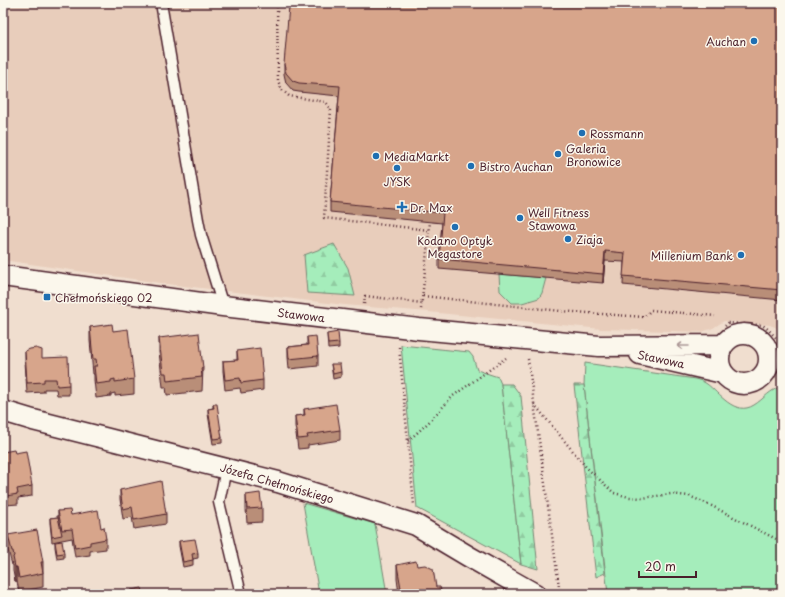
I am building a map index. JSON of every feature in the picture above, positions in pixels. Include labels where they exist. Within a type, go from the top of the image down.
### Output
[{"type":"street","name":"Stawowa","points":[[3,276],[223,306],[419,329],[599,346],[722,346],[732,336],[749,334],[757,337],[775,351],[769,357],[769,364],[773,374],[754,382],[745,384],[737,383],[729,379],[723,373],[688,364],[599,346]]},
{"type":"street","points":[[722,346],[719,357],[719,365],[723,373]]},
{"type":"street","name":"Józefa Chełmońskiego","points":[[3,410],[33,420],[278,482],[416,525],[536,594]]},
{"type":"lane","points":[[161,3],[201,235],[223,306]]},
{"type":"lane","points":[[226,468],[219,502],[241,594]]},
{"type":"path","points":[[277,3],[278,81],[282,90],[288,96],[326,102],[331,109],[324,218],[429,230]]},
{"type":"path","points":[[363,311],[365,296],[422,304],[430,222]]},
{"type":"path","points":[[423,296],[644,317],[651,310],[714,316]]},
{"type":"path","points":[[398,340],[416,525]]},
{"type":"path","points":[[525,340],[560,594]]},
{"type":"path","points":[[407,442],[453,396],[508,356]]},
{"type":"path","points":[[534,404],[586,467],[614,493],[629,497],[642,498],[671,494],[689,496],[708,504],[782,542]]},
{"type":"shaded area","points":[[3,3],[782,3],[782,330],[770,325],[724,321],[713,328],[702,332],[602,329],[345,305],[167,284],[3,260]]},
{"type":"green space","points":[[334,244],[348,268],[355,296],[307,293],[304,255]]},
{"type":"green space","points":[[499,274],[546,278],[539,298],[522,303],[512,303],[500,291]]},
{"type":"green space","points":[[401,345],[469,352],[473,357],[477,370],[498,377],[501,384],[521,564],[417,508]]},
{"type":"green space","points":[[585,363],[702,381],[722,398],[740,408],[747,408],[758,403],[771,392],[782,387],[782,594],[608,594],[584,385]]},
{"type":"green space","points":[[501,384],[512,384],[521,396],[538,569],[521,564]]},
{"type":"green space","points":[[574,385],[584,385],[605,573],[596,577]]},
{"type":"green space","points":[[303,503],[375,524],[387,594],[319,594]]},
{"type":"building","name":"Galeria Bronowice","points":[[290,3],[782,3],[782,290],[623,276],[625,253],[605,251],[603,274],[439,259],[443,213],[330,202],[340,86],[299,83],[293,81],[286,73],[284,64]]},
{"type":"building","points":[[4,316],[5,355],[3,355]]},
{"type":"building","points":[[112,324],[113,331],[128,329],[134,379],[115,382],[115,379],[111,380],[111,382],[96,384],[94,366],[97,366],[96,359],[93,359],[90,327]]},
{"type":"building","points":[[338,332],[339,343],[328,344],[327,334]]},
{"type":"building","points":[[199,333],[203,368],[201,368],[202,377],[167,381],[166,373],[163,373],[159,338]]},
{"type":"building","points":[[316,336],[318,356],[289,359],[288,347],[308,345],[307,337]]},
{"type":"building","points":[[36,348],[42,350],[42,358],[68,357],[69,385],[57,386],[56,379],[44,379],[44,382],[27,383],[25,351]]},
{"type":"building","points":[[260,348],[263,380],[241,383],[240,378],[225,380],[223,361],[238,360],[237,351]]},
{"type":"building","points":[[331,364],[340,364],[341,372],[333,374]]},
{"type":"building","points":[[213,404],[217,404],[222,438],[213,439],[208,409],[214,408]]},
{"type":"building","points":[[336,404],[340,430],[307,435],[308,438],[298,439],[295,416],[305,415],[304,409]]},
{"type":"building","points":[[14,450],[15,453],[26,451],[32,486],[17,489],[18,494],[6,496],[5,491],[3,491],[3,452]]},
{"type":"building","points":[[161,481],[166,514],[134,520],[132,507],[123,509],[120,490]]},
{"type":"building","points":[[260,493],[262,508],[247,509],[246,495]]},
{"type":"building","points":[[70,510],[71,515],[98,510],[101,528],[104,527],[106,539],[90,542],[90,545],[75,548],[72,529],[62,530],[58,511]]},
{"type":"building","points":[[58,517],[62,535],[52,537],[50,518]]},
{"type":"building","points":[[37,530],[43,562],[41,562],[43,573],[19,578],[8,535]]},
{"type":"building","points":[[195,539],[198,553],[192,554],[193,560],[183,562],[179,541]]},
{"type":"building","points":[[62,541],[64,553],[57,554],[55,542]]},
{"type":"building","points":[[416,561],[417,566],[425,565],[433,569],[436,587],[440,587],[442,594],[402,594],[397,565]]},
{"type":"building","points":[[142,588],[144,594],[132,594],[131,590]]},
{"type":"place","name":"Auchan","points":[[754,41]]},
{"type":"place","name":"Rossmann","points":[[582,133]]},
{"type":"place","name":"Galeria Bronowice","points":[[558,154]]},
{"type":"place","name":"MediaMarkt","points":[[376,156]]},
{"type":"place","name":"Bistro Auchan","points":[[471,166]]},
{"type":"place","name":"JYSK","points":[[397,168]]},
{"type":"place","name":"Dr. Max","points":[[402,207]]},
{"type":"place","name":"Well Fitness Stawowa","points":[[520,218]]},
{"type":"place","name":"Kodano Optyk Megastore","points":[[455,227]]},
{"type":"place","name":"Ziaja","points":[[568,239]]},
{"type":"place","name":"Millenium Bank","points":[[741,255]]},
{"type":"place","name":"Chełmońskiego 02","points":[[47,297]]}]
